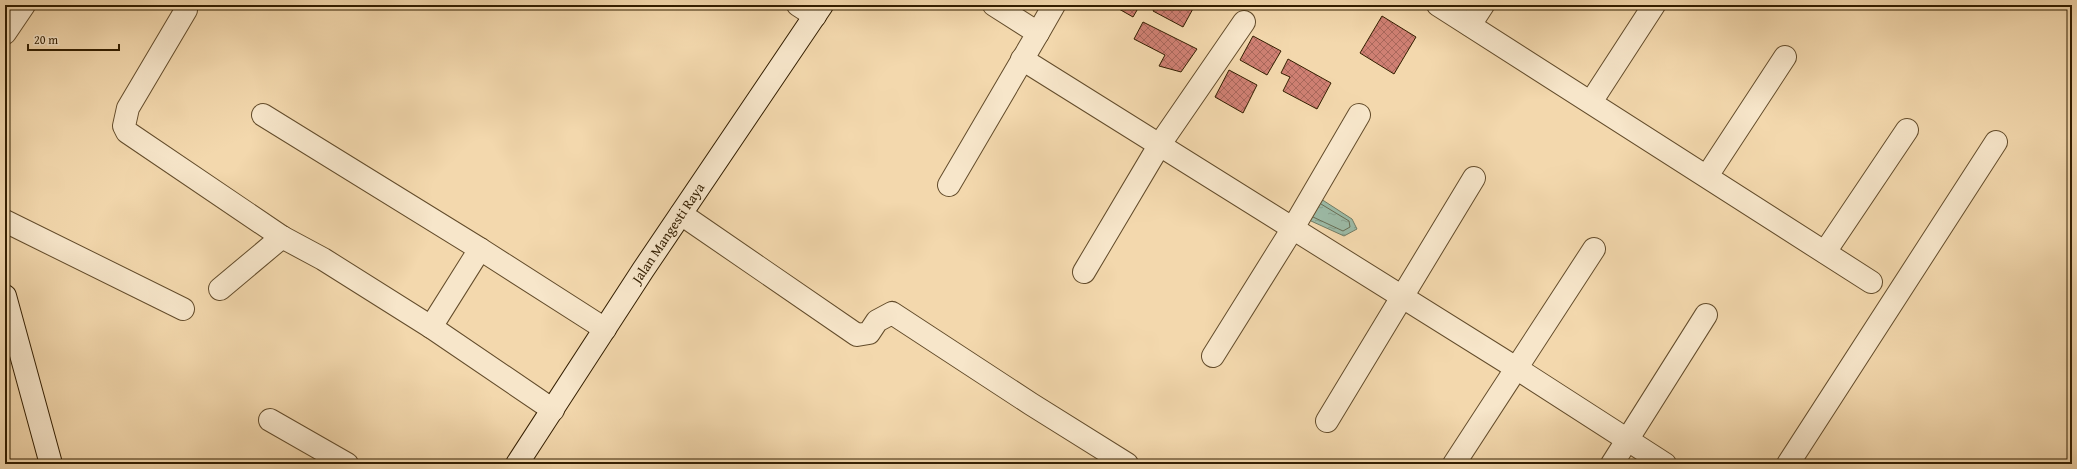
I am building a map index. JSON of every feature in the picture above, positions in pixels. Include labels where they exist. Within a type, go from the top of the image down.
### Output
[{"type":"street","points":[[5,33],[24,5]]},
{"type":"street","points":[[994,5],[1038,33]]},
{"type":"street","points":[[950,185],[1054,5]]},
{"type":"street","points":[[1438,5],[1871,282]]},
{"type":"street","points":[[1470,26],[1483,5]]},
{"type":"street","points":[[1591,102],[1654,5]]},
{"type":"street","name":"Jalan Mangesti Raya","points":[[517,464],[681,214],[812,9]]},
{"type":"street","points":[[186,10],[128,108],[124,126],[133,137],[282,237],[323,258],[432,327],[553,410]]},
{"type":"street","points":[[1084,272],[1160,144],[1244,22]]},
{"type":"street","points":[[1706,176],[1786,57]]},
{"type":"street","points":[[1022,59],[1516,368],[1628,439],[1664,464]]},
{"type":"street","points":[[263,115],[480,249],[605,329]]},
{"type":"street","points":[[1213,356],[1293,228],[1358,115]]},
{"type":"street","points":[[1826,252],[1907,130]]},
{"type":"street","points":[[1788,464],[1996,142]]},
{"type":"street","points":[[1327,421],[1474,178]]},
{"type":"street","points":[[681,214],[857,335],[869,333],[877,321],[892,313],[1031,404],[1127,464]]},
{"type":"street","points":[[5,220],[183,309]]},
{"type":"street","points":[[220,289],[282,237]]},
{"type":"street","points":[[1454,464],[1594,248]]},
{"type":"street","points":[[432,327],[480,249]]},
{"type":"street","points":[[5,296],[50,464]]},
{"type":"street","points":[[1612,464],[1706,315]]},
{"type":"street","points":[[270,420],[347,464]]},
{"type":"water","points":[[1321,199],[1352,219],[1357,229],[1344,236],[1311,221],[1306,216]]},
{"type":"building","points":[[1112,5],[1140,5],[1133,17]]},
{"type":"building","points":[[1156,5],[1195,5],[1183,27],[1153,11]]},
{"type":"building","points":[[1382,16],[1416,37],[1394,74],[1360,53]]},
{"type":"building","points":[[1143,22],[1197,49],[1181,72],[1159,66],[1165,55],[1134,39]]},
{"type":"building","points":[[1253,36],[1281,51],[1267,75],[1240,60]]},
{"type":"building","points":[[1288,59],[1331,83],[1317,109],[1283,91],[1290,77],[1281,73]]},
{"type":"building","points":[[1229,70],[1257,85],[1243,113],[1215,97]]}]
